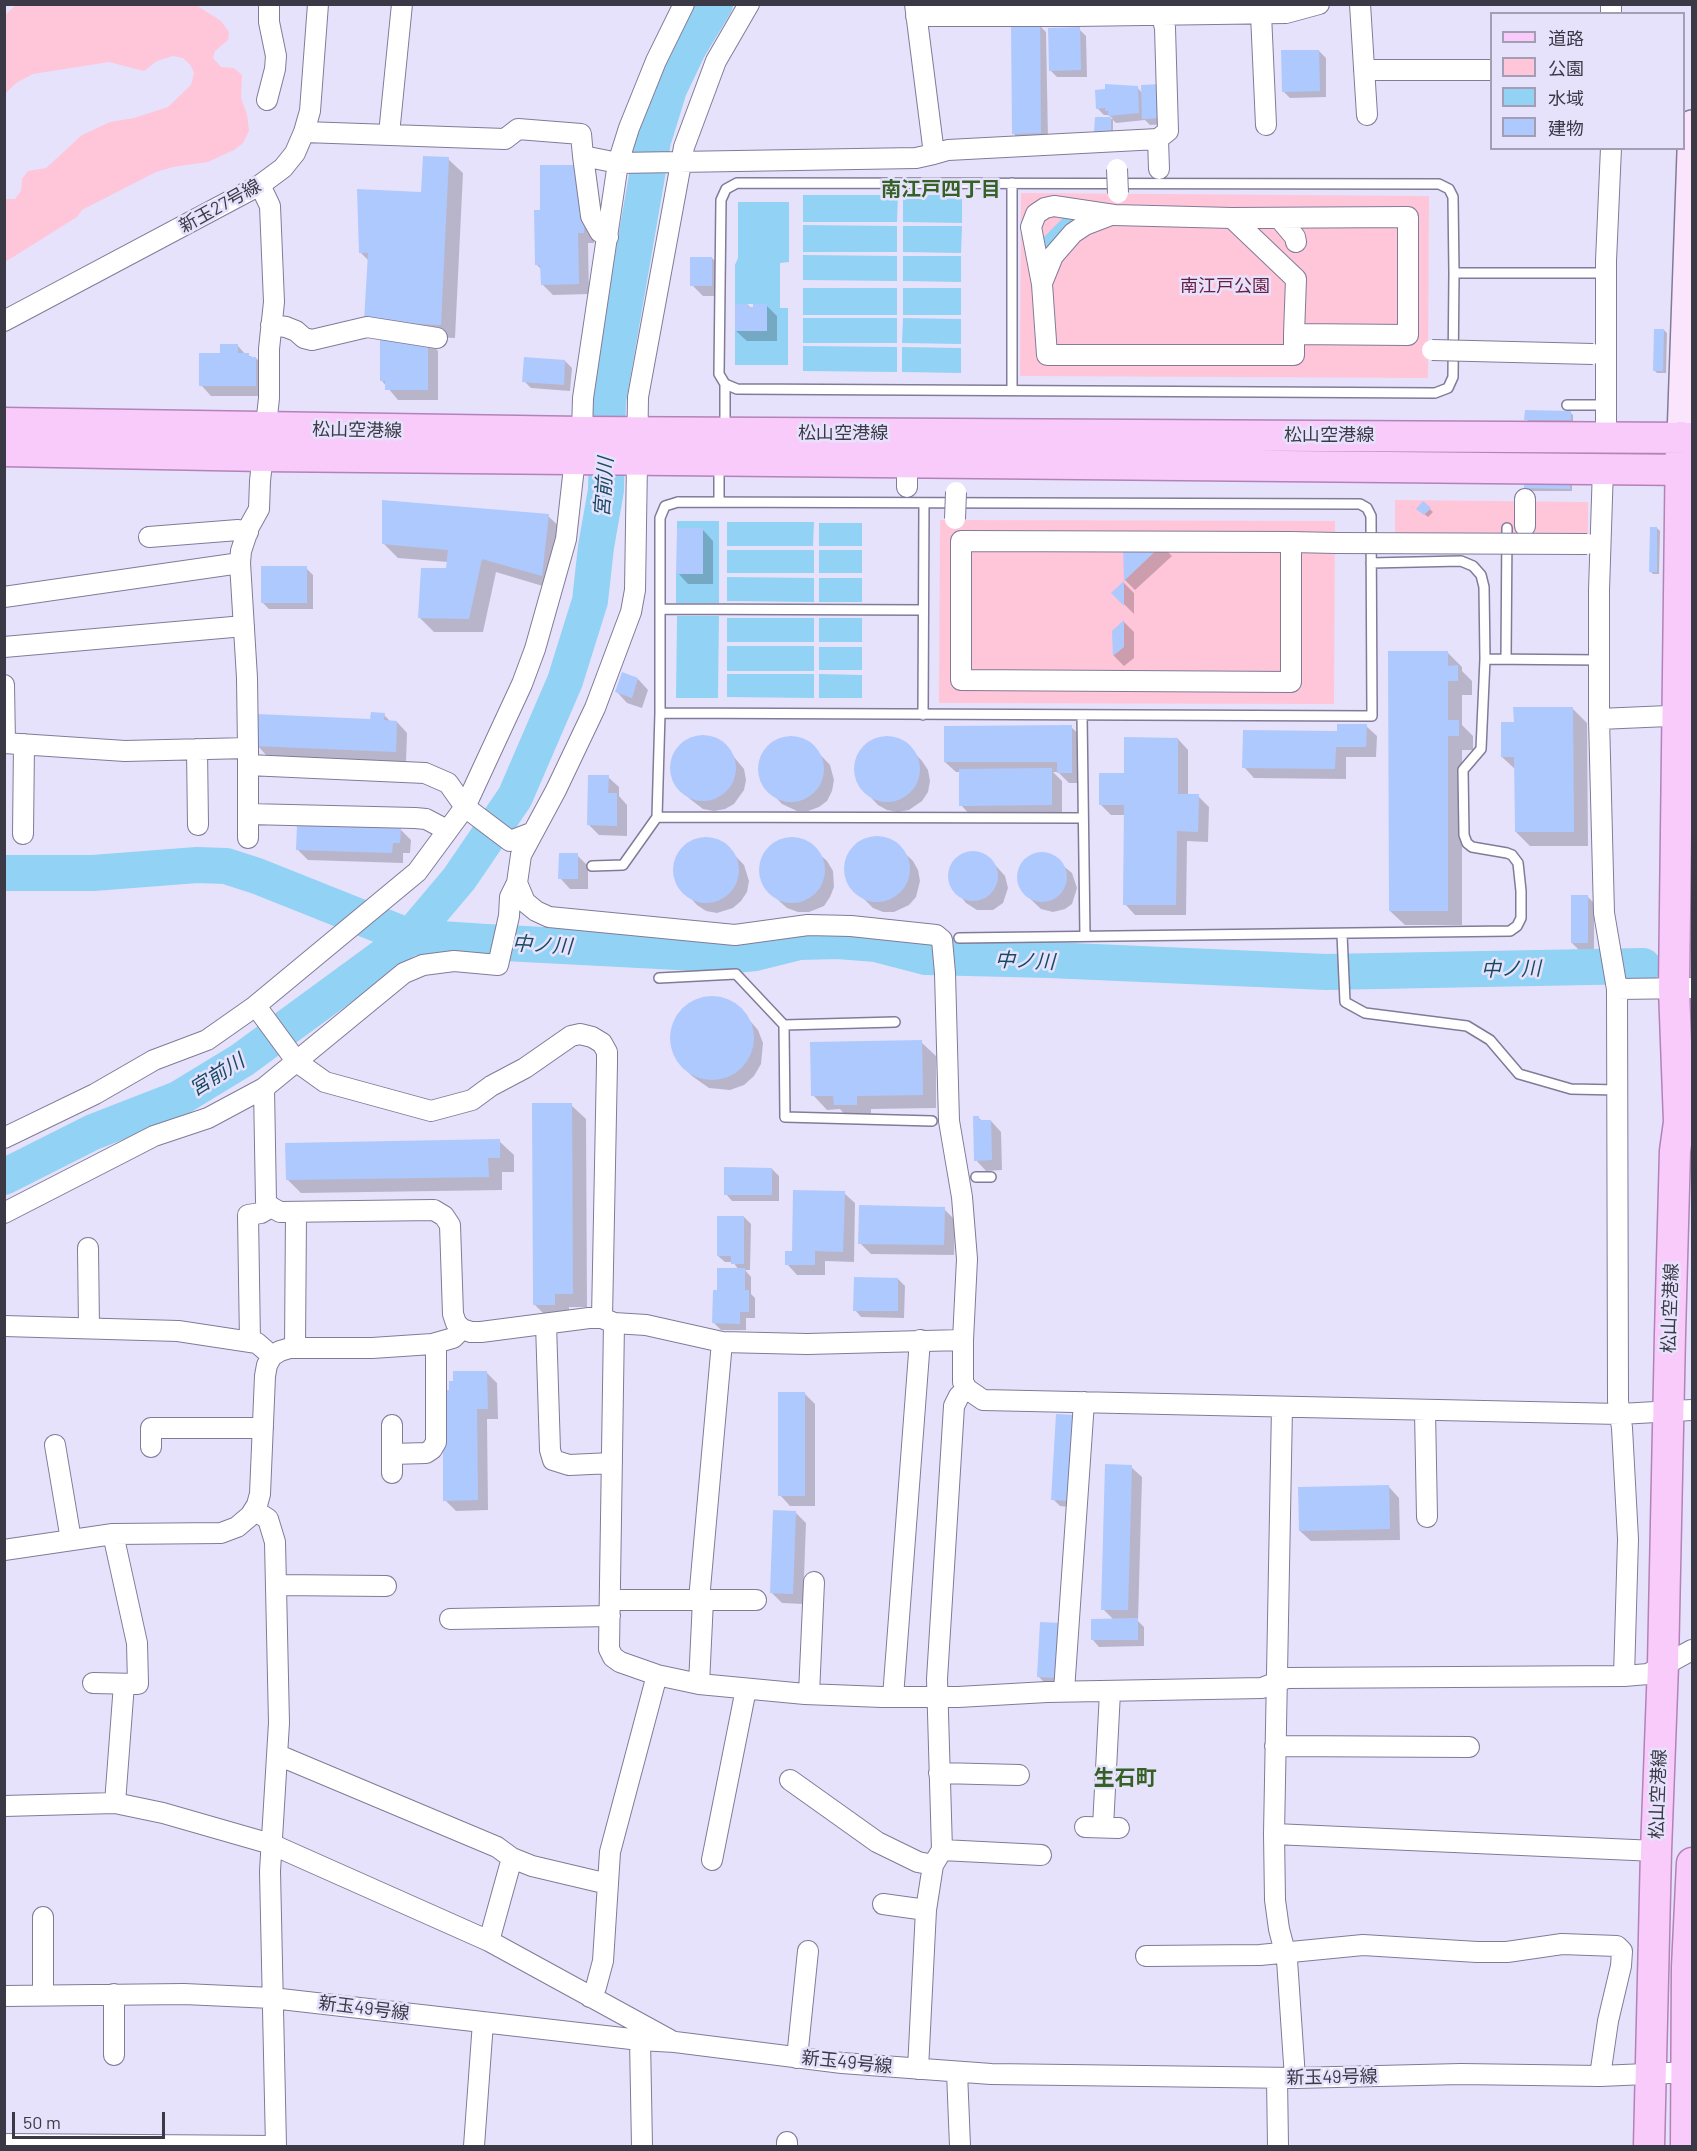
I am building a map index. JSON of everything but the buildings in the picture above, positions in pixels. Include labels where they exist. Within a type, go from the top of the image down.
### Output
[{"type":"main road","name":"松山空港線","points":[[4,423],[264,442]]},
{"type":"main road","name":"松山空港線","points":[[4,451],[264,442],[722,446],[1606,436],[1687,438],[1683,988],[1679,1122],[1675,1151],[1680,1410],[1663,1665],[1648,2146]]},
{"type":"main road","name":"松山空港線","points":[[722,446],[907,473],[1687,469]]},
{"type":"main road","points":[[1686,2146],[1692,1863]]},
{"type":"street","points":[[267,100],[276,56],[269,22],[269,4]]},
{"type":"street","name":"新玉27号線","points":[[4,321],[260,185],[283,168],[295,153],[310,111],[318,4]]},
{"type":"street","points":[[389,134],[402,4]]},
{"type":"street","points":[[4,1138],[94,1094],[154,1060],[207,1040],[258,1010],[360,917],[417,872],[465,807],[522,684],[535,649],[566,539],[582,445],[583,398],[608,237],[629,128],[656,61],[684,4]]},
{"type":"street","points":[[4,1213],[154,1136],[208,1118],[264,1088],[294,1057],[404,974],[423,965],[454,961],[498,965],[509,916],[510,897],[517,883],[522,855],[595,708],[631,612],[635,590],[631,445],[673,163],[684,147],[716,61],[750,4]]},
{"type":"street","points":[[1360,4],[1367,115]]},
{"type":"street","points":[[934,154],[916,10],[1160,9],[1261,14],[1286,13],[1312,5]]},
{"type":"street","points":[[584,156],[623,163],[916,158],[948,150],[1158,140],[1168,131],[1165,28],[1160,9]]},
{"type":"street","points":[[1261,14],[1266,125]]},
{"type":"street","points":[[1364,70],[1490,70]]},
{"type":"street","points":[[1687,438],[1692,124]]},
{"type":"street","points":[[304,132],[505,140],[518,129],[581,134],[591,216],[600,232],[608,237]]},
{"type":"street","points":[[1158,140],[1159,169]]},
{"type":"street","points":[[1606,436],[1606,405],[1599,354],[1606,273],[1611,150]]},
{"type":"street","points":[[1116,215],[1117,169]]},
{"type":"street","points":[[248,838],[248,756],[240,563],[241,551],[259,509],[269,399],[271,325],[274,302],[270,206],[260,185]]},
{"type":"street","points":[[1232,218],[1296,272],[1294,355],[1047,355],[1042,284],[1031,224],[1036,214],[1042,209],[1054,206],[1116,215],[1232,218],[1408,218],[1408,335]]},
{"type":"street","points":[[1042,284],[1053,256],[1073,233],[1099,218],[1116,215]]},
{"type":"street","points":[[1279,218],[1295,240],[1314,218]]},
{"type":"street","points":[[271,325],[286,327],[296,331],[304,339],[312,340],[367,327],[437,338]]},
{"type":"street","points":[[1294,334],[1408,335],[1432,350],[1527,359],[1599,354]]},
{"type":"street","points":[[1603,468],[1594,544],[1600,660],[1599,719],[1604,913],[1614,974],[1618,1090],[1618,1401],[1628,1539],[1624,1676]]},
{"type":"street","points":[[956,492],[955,519],[961,541],[961,680],[1291,682],[1291,542]]},
{"type":"street","points":[[1521,534],[1525,498]]},
{"type":"street","points":[[149,537],[238,530],[248,532]]},
{"type":"street","points":[[961,541],[1336,543],[1521,534],[1594,544]]},
{"type":"street","points":[[4,597],[240,563]]},
{"type":"street","points":[[4,647],[244,626]]},
{"type":"street","points":[[4,685],[23,834]]},
{"type":"street","points":[[1599,719],[1685,715]]},
{"type":"street","points":[[11,743],[125,751],[197,749],[425,773],[448,783],[465,807],[510,841],[531,833]]},
{"type":"street","points":[[197,749],[198,825]]},
{"type":"street","points":[[248,814],[415,818],[426,819],[447,830]]},
{"type":"street","points":[[517,883],[530,907],[542,915],[556,918],[735,935],[808,925],[851,926],[936,935],[948,942],[940,1121],[975,1177],[962,1197],[966,1259],[963,1373],[966,1389],[983,1400],[1620,1414],[1680,1410]]},
{"type":"street","points":[[1614,974],[1683,988]]},
{"type":"street","points":[[258,1010],[294,1057],[325,1082],[431,1111],[472,1100],[491,1086],[525,1068],[571,1036],[586,1035],[602,1043],[607,1052],[608,1321],[612,1463],[609,1649],[613,1657],[620,1662],[657,1675],[699,1684],[809,1694],[937,1697],[1064,1691],[1262,1688],[1287,1678],[1624,1676],[1648,1674],[1692,1650]]},
{"type":"street","points":[[264,1088],[266,1202],[280,1212],[434,1210],[444,1216],[450,1225],[453,1314],[456,1323],[462,1329],[481,1332],[589,1318],[646,1325],[722,1342],[807,1344],[963,1340]]},
{"type":"street","points":[[250,1342],[248,1215],[261,1213],[271,1207]]},
{"type":"street","points":[[295,1348],[296,1213]]},
{"type":"street","points":[[88,1248],[89,1328]]},
{"type":"street","points":[[546,1324],[550,1450],[553,1460],[569,1465],[612,1463]]},
{"type":"street","points":[[4,1326],[168,1331],[257,1343],[272,1356]]},
{"type":"street","points":[[4,1550],[113,1534],[221,1533],[237,1527],[250,1516],[260,1494],[265,1376],[272,1356],[280,1351],[295,1348],[372,1348],[436,1343],[453,1338],[462,1329]]},
{"type":"street","points":[[893,1697],[920,1340]]},
{"type":"street","points":[[699,1684],[701,1600],[722,1342]]},
{"type":"street","points":[[392,1425],[392,1463],[426,1453],[436,1442],[436,1343]]},
{"type":"street","points":[[918,2069],[926,1910],[937,1858],[939,1773],[937,1679],[954,1406],[966,1389]]},
{"type":"street","points":[[1064,1691],[1084,1402]]},
{"type":"street","points":[[1278,2146],[1286,2078],[1285,1952],[1275,1900],[1274,1834],[1275,1683],[1282,1407]]},
{"type":"street","points":[[1425,1411],[1427,1517]]},
{"type":"street","points":[[151,1447],[151,1428],[263,1428]]},
{"type":"street","points":[[55,1445],[71,1540]]},
{"type":"street","points":[[4,2144],[276,2146],[270,1871],[279,1723],[275,1542],[268,1519],[254,1510]]},
{"type":"street","points":[[93,1683],[138,1684],[137,1643],[113,1534]]},
{"type":"street","points":[[809,1694],[814,1582]]},
{"type":"street","points":[[276,1585],[386,1586]]},
{"type":"street","points":[[450,1619],[701,1600],[756,1600]]},
{"type":"street","points":[[590,1997],[596,1986],[603,1961],[610,1852],[657,1675]]},
{"type":"street","points":[[115,1803],[124,1684]]},
{"type":"street","points":[[712,1860],[746,1689]]},
{"type":"street","points":[[1102,1828],[1110,1692]]},
{"type":"street","points":[[1275,1746],[1469,1747]]},
{"type":"street","points":[[278,1755],[497,1847],[512,1858],[532,1866],[608,1884]]},
{"type":"street","points":[[939,1773],[1019,1775]]},
{"type":"street","points":[[790,1780],[877,1842],[918,1862],[937,1858],[1041,1855]]},
{"type":"street","points":[[4,1806],[115,1803],[163,1813],[271,1844],[489,1941],[675,2042]]},
{"type":"street","points":[[1274,1834],[1656,1851]]},
{"type":"street","points":[[489,1941],[512,1858]]},
{"type":"street","points":[[883,1904],[926,1910]]},
{"type":"street","points":[[42,1917],[43,1995]]},
{"type":"street","points":[[1146,1956],[1260,1955],[1363,1946],[1477,1952],[1507,1952],[1562,1944],[1617,1947],[1622,1951],[1621,1966],[1608,2021],[1600,2076]]},
{"type":"street","points":[[797,2058],[808,1951]]},
{"type":"street","points":[[1621,1966],[1653,1965]]},
{"type":"street","points":[[114,1994],[114,2055]]},
{"type":"street","name":"新玉49号線","points":[[4,1996],[222,1994],[675,2042],[797,2058],[957,2072],[1042,2076],[1286,2078],[1461,2074],[1600,2076],[1689,2072]]},
{"type":"street","points":[[474,2146],[483,2022]]},
{"type":"street","points":[[640,2040],[642,2146]]},
{"type":"street","points":[[957,2072],[960,2146]]},
{"type":"lane","points":[[740,183],[1011,183],[1441,184],[1449,189],[1453,197],[1454,377],[1448,388],[1441,392],[736,389],[725,384],[720,377],[721,200],[722,194],[728,187],[740,183]]},
{"type":"lane","points":[[1011,183],[1012,390]]},
{"type":"lane","points":[[1454,273],[1606,273]]},
{"type":"lane","points":[[719,502],[725,384]]},
{"type":"lane","points":[[1568,405],[1606,405]]},
{"type":"lane","points":[[592,866],[623,865],[657,816],[660,713],[660,518],[662,510],[672,502],[1360,504],[1366,506],[1371,514],[1372,716],[660,713]]},
{"type":"lane","points":[[923,715],[924,503]]},
{"type":"lane","points":[[1506,659],[1521,534]]},
{"type":"lane","points":[[948,942],[1085,936],[1504,932],[1512,930],[1520,921],[1520,868],[1516,860],[1504,852],[1474,848],[1467,843],[1464,835],[1463,770],[1481,749],[1485,659],[1484,587],[1481,575],[1473,566],[1461,561],[1371,563]]},
{"type":"lane","points":[[660,609],[923,610]]},
{"type":"lane","points":[[1485,659],[1600,660]]},
{"type":"lane","points":[[1082,716],[1085,936]]},
{"type":"lane","points":[[657,816],[1083,818]]},
{"type":"lane","points":[[1342,934],[1344,1002],[1365,1014],[1467,1026],[1491,1040],[1519,1074],[1571,1089],[1618,1090]]},
{"type":"lane","points":[[659,978],[736,974],[784,1025],[785,1117],[940,1121]]},
{"type":"lane","points":[[784,1025],[895,1022]]},
{"type":"green space","points":[[16,5],[196,5],[221,21],[229,32],[228,40],[215,51],[213,58],[221,67],[234,68],[242,75],[241,98],[247,114],[249,131],[243,143],[234,150],[208,162],[156,172],[82,210],[77,217],[5,262],[5,199],[15,199],[21,191],[22,179],[28,171],[46,168],[82,135],[110,122],[134,118],[168,107],[191,85],[194,73],[183,58],[173,56],[157,61],[144,71],[109,62],[33,74],[16,83],[5,94],[5,15]]},
{"type":"green space","name":"南江戸公園","points":[[1021,193],[1429,196],[1428,378],[1020,376]]},
{"type":"green space","points":[[1395,500],[1588,502],[1588,536],[1514,541],[1513,528],[1502,527],[1501,552],[1395,552]]},
{"type":"green space","points":[[940,520],[1335,521],[1334,704],[939,703]]},
{"type":"water","points":[[803,195],[898,195],[897,222],[803,222]]},
{"type":"water","points":[[903,195],[962,195],[962,223],[903,222]]},
{"type":"water","points":[[738,202],[789,202],[789,262],[780,263],[780,308],[788,308],[788,365],[735,365],[735,331],[767,331],[766,304],[735,304]]},
{"type":"water","points":[[1063,218],[1077,218],[1080,224],[1046,258],[1043,238]]},
{"type":"water","points":[[803,225],[897,226],[897,252],[803,252]]},
{"type":"water","points":[[903,226],[962,226],[961,253],[903,252]]},
{"type":"water","points":[[803,255],[897,256],[897,281],[803,280]]},
{"type":"water","points":[[903,256],[961,256],[961,282],[903,281]]},
{"type":"water","points":[[803,288],[897,288],[897,315],[803,315]]},
{"type":"water","points":[[903,288],[961,288],[961,315],[903,315]]},
{"type":"water","points":[[803,318],[897,318],[897,343],[803,343]]},
{"type":"water","points":[[903,318],[961,319],[961,344],[902,343]]},
{"type":"water","points":[[803,346],[897,347],[897,372],[803,371]]},
{"type":"water","points":[[902,347],[961,348],[961,373],[902,372]]},
{"type":"water","points":[[677,521],[719,521],[719,603],[676,603],[676,574],[703,574],[703,529],[677,528]]},
{"type":"water","points":[[727,522],[814,522],[813,546],[727,546]]},
{"type":"water","points":[[819,523],[862,523],[862,546],[819,546]]},
{"type":"water","points":[[727,550],[814,550],[814,573],[727,573]]},
{"type":"water","points":[[819,550],[862,550],[862,573],[819,573]]},
{"type":"water","points":[[727,577],[814,578],[814,602],[727,601]]},
{"type":"water","points":[[819,578],[862,578],[862,602],[819,602]]},
{"type":"water","points":[[677,616],[719,616],[718,698],[676,698]]},
{"type":"water","points":[[727,618],[814,618],[814,642],[727,642]]},
{"type":"water","points":[[819,618],[862,618],[862,642],[819,642]]},
{"type":"water","points":[[727,646],[814,646],[814,671],[727,671]]},
{"type":"water","points":[[819,647],[862,647],[862,670],[819,670]]},
{"type":"water","points":[[727,674],[814,674],[814,698],[727,697]]},
{"type":"water","points":[[819,674],[862,675],[862,698],[819,698]]},
{"type":"waterway","name":"宮前川","points":[[4,1177],[93,1132],[178,1099],[242,1060],[410,937],[459,879],[515,797],[565,681],[590,601],[606,490],[608,401],[653,141],[669,89],[688,49],[715,4]]},
{"type":"waterway","name":"中ノ川","points":[[4,873],[93,873],[197,865],[226,866],[257,876],[410,937],[486,942],[735,955],[755,953],[799,942],[838,941],[876,944],[926,957],[1326,972],[1643,966]]},
{"type":"district","name":"南江戸四丁目","points":[[941,189]]},
{"type":"district","name":"生石町","points":[[1125,1778]]}]
